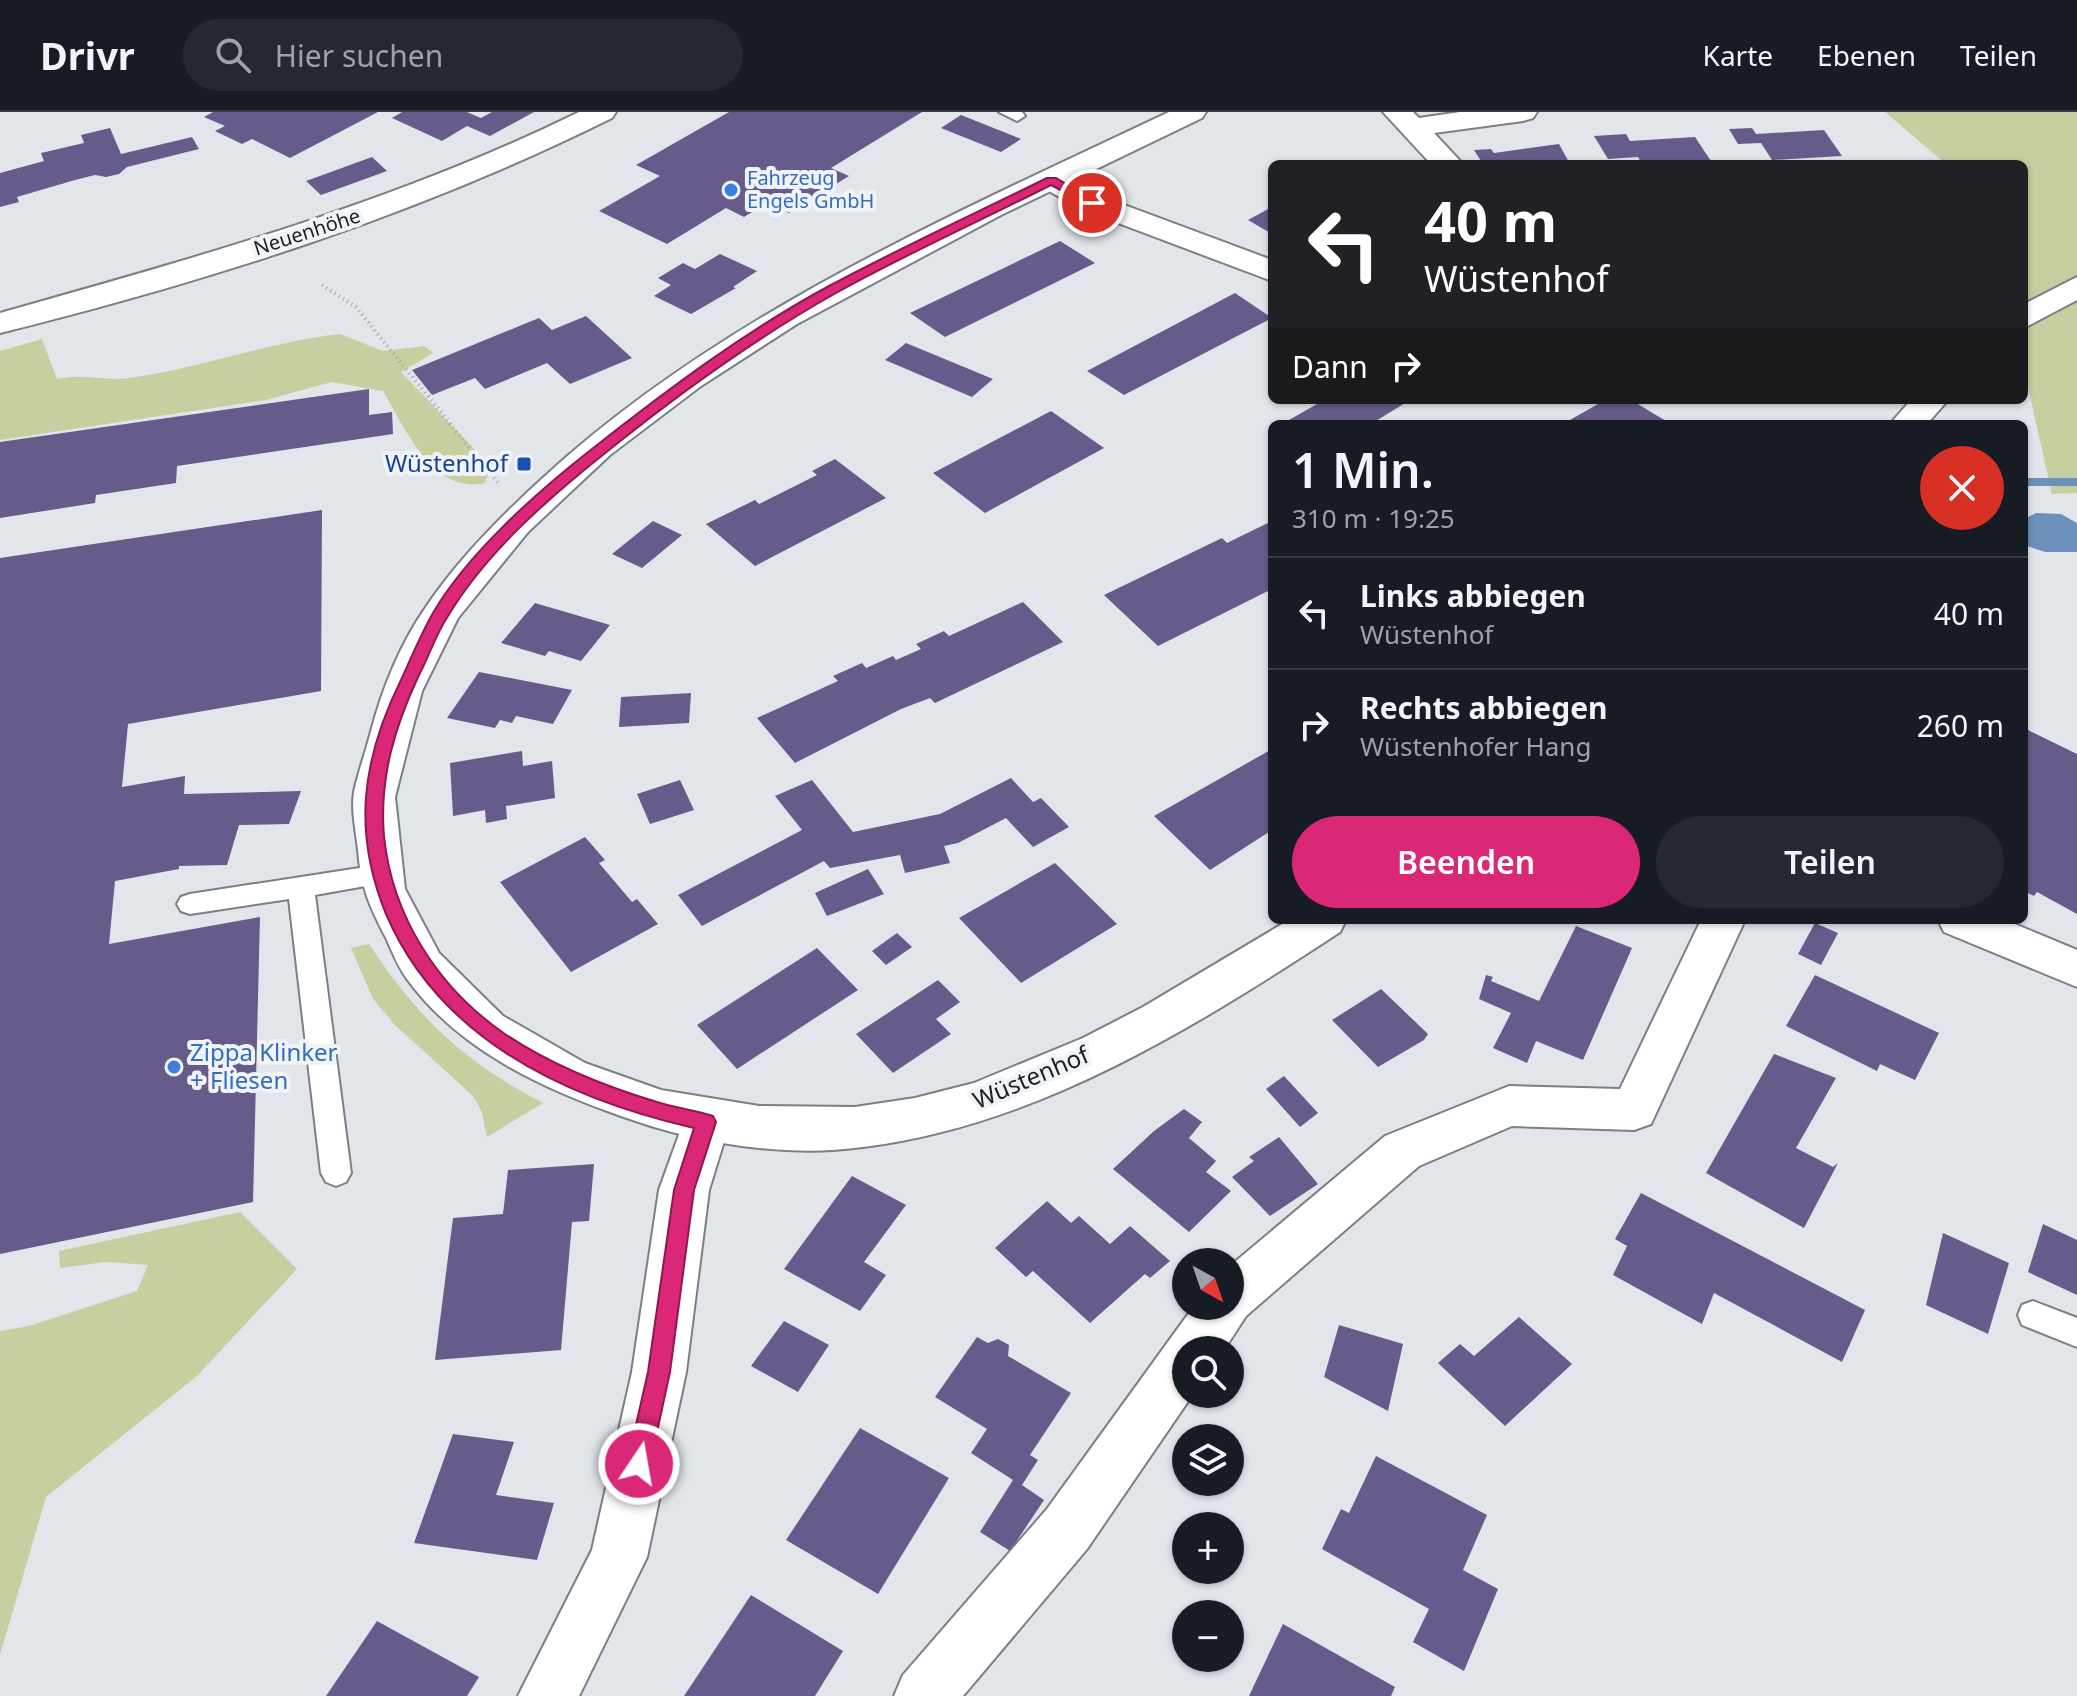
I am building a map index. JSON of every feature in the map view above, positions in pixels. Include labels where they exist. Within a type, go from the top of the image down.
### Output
[{"type":"main road","name":"Neuenhöhe","points":[[0,323],[365,214],[514,156],[602,112]]},
{"type":"main road","name":"Wüstenhof","points":[[1192,112],[864,272],[755,335],[635,420],[524,515],[441,613],[391,716],[375,780],[374,817],[379,875],[410,949],[451,998],[496,1038],[558,1074],[602,1093],[706,1122],[791,1128],[856,1128],[928,1116],[989,1100],[1105,1048],[1317,924]]},
{"type":"main road","points":[[1405,120],[1523,112]]},
{"type":"main road","points":[[1405,120],[1444,160]]},
{"type":"main road","points":[[1051,180],[1092,203],[1268,269]]},
{"type":"main road","points":[[2028,316],[2077,287]]},
{"type":"main road","points":[[1911,420],[1927,404]]},
{"type":"main road","points":[[1244,1286],[1402,1151],[1509,1106],[1634,1110],[1721,924]]},
{"type":"main road","points":[[1970,924],[2077,969]]},
{"type":"main road","points":[[548,1696],[619,1557],[659,1372],[684,1190],[706,1122]]},
{"type":"main road","points":[[924,1696],[1067,1529],[1172,1380]]},
{"type":"lane","points":[[190,904],[379,875]]},
{"type":"lane","points":[[301,887],[336,1173]]},
{"type":"lane","points":[[2033,1315],[2077,1333]]},
{"type":"path","points":[[322,285],[356,307],[524,515]]},
{"type":"green space","points":[[1885,112],[2077,112],[2077,493],[2052,494],[2028,387],[2028,160],[1941,160]]},
{"type":"green space","points":[[340,334],[383,351],[424,346],[433,353],[401,372],[478,453],[489,471],[485,483],[467,484],[450,479],[436,469],[411,440],[383,391],[332,382],[266,400],[0,440],[0,351],[42,339],[57,379],[121,379]]},
{"type":"green space","points":[[369,944],[406,994],[445,1036],[489,1071],[543,1103],[487,1137],[482,1112],[473,1096],[395,1025],[373,999],[351,948]]},
{"type":"green space","points":[[240,1212],[297,1269],[197,1376],[46,1497],[0,1655],[0,1331],[29,1326],[137,1291],[148,1265],[106,1262],[60,1268],[59,1251]]},
{"type":"water","points":[[2036,513],[2061,514],[2077,523],[2077,552],[2045,552],[2028,546],[2028,517]]},
{"type":"building","points":[[213,112],[378,112],[290,158],[252,139],[242,144],[215,131],[225,126],[204,117]]},
{"type":"building","points":[[402,112],[467,112],[481,118],[492,112],[534,112],[490,136],[467,126],[442,141],[392,118]]},
{"type":"building","name":"Fahrzeug Engels GmbH","points":[[729,112],[922,112],[831,168],[849,176],[789,213],[767,203],[744,217],[726,208],[667,244],[599,211],[660,176],[636,165]]},
{"type":"building","points":[[961,115],[1021,139],[1001,152],[941,128]]},
{"type":"building","points":[[110,128],[121,154],[192,137],[199,149],[127,167],[119,174],[75,180],[17,197],[19,202],[0,207],[0,173],[44,161],[41,153],[84,143],[81,135]]},
{"type":"building","points":[[1752,128],[1756,134],[1824,130],[1842,156],[1772,160],[1761,143],[1738,144],[1729,129]]},
{"type":"building","points":[[1626,134],[1630,141],[1695,137],[1710,160],[1608,159],[1594,136]]},
{"type":"building","points":[[1559,144],[1568,160],[1480,160],[1474,150],[1491,149],[1494,153]]},
{"type":"building","points":[[372,157],[387,171],[321,195],[306,181]]},
{"type":"building","points":[[1268,209],[1268,232],[1248,220]]},
{"type":"building","points":[[1060,241],[1095,263],[945,337],[910,313]]},
{"type":"building","points":[[720,254],[757,271],[733,287],[736,288],[691,314],[654,296],[671,285],[658,278],[683,263],[695,269]]},
{"type":"building","points":[[1235,293],[1268,315],[1268,320],[1124,395],[1087,371]]},
{"type":"building","points":[[586,316],[632,358],[570,384],[547,363],[485,389],[475,378],[432,395],[412,370],[539,318],[552,330]]},
{"type":"building","points":[[906,343],[993,379],[972,397],[885,360]]},
{"type":"building","points":[[369,389],[369,415],[392,412],[393,434],[177,466],[176,483],[96,495],[95,503],[0,518],[0,442]]},
{"type":"building","points":[[1317,404],[1404,404],[1378,420],[1289,420]]},
{"type":"building","points":[[1598,404],[1638,404],[1664,420],[1570,420]]},
{"type":"building","points":[[1051,411],[1104,448],[985,513],[933,473]]},
{"type":"building","points":[[835,459],[886,498],[755,566],[706,524],[755,500],[759,504],[817,475],[812,471]]},
{"type":"building","points":[[322,510],[321,691],[128,724],[122,787],[185,776],[184,794],[301,791],[289,824],[239,825],[227,865],[179,866],[179,869],[115,881],[109,944],[260,917],[253,1202],[0,1254],[0,558]]},
{"type":"building","points":[[653,521],[682,535],[642,568],[612,554]]},
{"type":"building","points":[[1268,523],[1268,591],[1158,646],[1104,595],[1222,538],[1227,543]]},
{"type":"building","points":[[1023,602],[1063,642],[935,703],[930,698],[901,709],[795,763],[757,718],[838,681],[833,676],[862,663],[866,668],[893,656],[896,660],[921,649],[916,644],[944,631],[949,636]]},
{"type":"building","points":[[535,603],[610,625],[581,661],[549,651],[545,656],[501,643]]},
{"type":"building","points":[[479,672],[572,690],[553,724],[516,716],[512,723],[500,720],[495,728],[447,718]]},
{"type":"building","points":[[691,693],[689,723],[619,727],[621,697]]},
{"type":"building","points":[[2028,730],[2077,754],[2077,914],[2037,892],[2034,896],[2028,893]]},
{"type":"building","points":[[522,751],[523,766],[552,761],[555,798],[506,806],[507,819],[486,823],[485,810],[453,816],[450,763]]},
{"type":"building","points":[[1268,751],[1268,833],[1210,870],[1154,816]]},
{"type":"building","points":[[1011,778],[1033,802],[1041,798],[1069,827],[1033,847],[1006,818],[958,843],[944,846],[950,863],[905,873],[900,855],[830,868],[824,861],[702,926],[678,895],[802,830],[775,796],[812,780],[853,832],[940,814]]},
{"type":"building","points":[[680,780],[694,810],[650,824],[637,794]]},
{"type":"building","points":[[585,837],[605,860],[599,863],[632,902],[637,899],[658,924],[571,972],[500,882]]},
{"type":"building","points":[[1055,863],[1117,924],[1021,983],[959,918]]},
{"type":"building","points":[[868,869],[884,894],[827,916],[815,893]]},
{"type":"building","points":[[1814,924],[1838,933],[1821,965],[1798,954]]},
{"type":"building","points":[[1576,926],[1632,948],[1583,1060],[1536,1041],[1527,1063],[1493,1048],[1511,1013],[1479,999],[1486,975],[1493,977],[1491,981],[1539,1001]]},
{"type":"building","points":[[897,933],[912,947],[886,965],[872,951]]},
{"type":"building","points":[[817,948],[858,990],[737,1069],[697,1025]]},
{"type":"building","points":[[1815,975],[1939,1033],[1915,1080],[1880,1064],[1877,1071],[1786,1026]]},
{"type":"building","points":[[938,980],[960,1002],[936,1019],[951,1034],[893,1073],[856,1034]]},
{"type":"building","points":[[1381,989],[1428,1034],[1424,1040],[1378,1067],[1332,1020]]},
{"type":"building","points":[[1774,1054],[1836,1078],[1796,1148],[1833,1167],[1838,1163],[1804,1228],[1706,1173]]},
{"type":"building","points":[[1284,1076],[1318,1113],[1300,1127],[1266,1089]]},
{"type":"building","points":[[1184,1109],[1202,1122],[1189,1138],[1216,1161],[1206,1172],[1231,1191],[1189,1232],[1113,1169],[1154,1131]]},
{"type":"building","points":[[1279,1137],[1318,1184],[1270,1216],[1232,1177],[1254,1161],[1249,1157]]},
{"type":"building","points":[[594,1164],[589,1221],[572,1222],[561,1350],[435,1360],[453,1218],[503,1214],[508,1170]]},
{"type":"building","points":[[852,1176],[906,1205],[864,1262],[886,1275],[860,1311],[784,1269]]},
{"type":"building","points":[[1641,1193],[1865,1310],[1842,1362],[1714,1293],[1702,1324],[1613,1275],[1627,1246],[1615,1239]]},
{"type":"building","points":[[1047,1201],[1071,1223],[1079,1216],[1110,1244],[1130,1226],[1170,1261],[1150,1278],[1145,1274],[1090,1323],[1033,1271],[1026,1277],[995,1248]]},
{"type":"building","points":[[2043,1224],[2077,1240],[2077,1295],[2028,1272]]},
{"type":"building","points":[[1943,1233],[2009,1263],[1988,1334],[1926,1305]]},
{"type":"building","points":[[1519,1317],[1572,1364],[1505,1426],[1438,1363],[1460,1344],[1474,1356]]},
{"type":"building","points":[[784,1321],[829,1345],[798,1392],[751,1366]]},
{"type":"building","points":[[1339,1325],[1403,1344],[1388,1411],[1324,1377]]},
{"type":"building","points":[[977,1337],[988,1343],[998,1339],[1009,1345],[1008,1356],[1071,1393],[1030,1455],[1038,1460],[1022,1485],[1044,1500],[1010,1551],[980,1532],[1013,1480],[971,1453],[987,1429],[935,1397]]},
{"type":"building","points":[[860,1428],[949,1478],[878,1594],[786,1540]]},
{"type":"building","points":[[453,1434],[514,1442],[496,1495],[554,1503],[537,1560],[414,1543]]},
{"type":"building","points":[[1376,1456],[1487,1515],[1463,1570],[1498,1589],[1464,1671],[1413,1642],[1429,1609],[1322,1549],[1341,1509],[1349,1513]]},
{"type":"building","points":[[751,1595],[843,1651],[815,1696],[684,1696]]},
{"type":"building","points":[[377,1621],[479,1677],[467,1696],[326,1696]]},
{"type":"building","points":[[1283,1624],[1395,1687],[1391,1696],[1249,1696]]},
{"type":"waterway","points":[[2028,482],[2077,482]]},
{"type":"place","name":"Fahrzeug Engels GmbH","points":[[731,190]]},
{"type":"place","name":"Wüstenhof","points":[[524,464]]},
{"type":"place","name":"Zippa Klinker + Fliesen","points":[[174,1067]]},
{"type":"route","points":[[639,1464],[659,1372],[684,1190],[706,1122],[602,1093],[520,1054],[471,1017],[428,973],[410,949],[385,893],[375,848],[375,780],[380,750],[391,716],[441,613],[479,565],[524,515],[567,476],[691,378],[792,312],[1051,180],[1092,203]]}]
